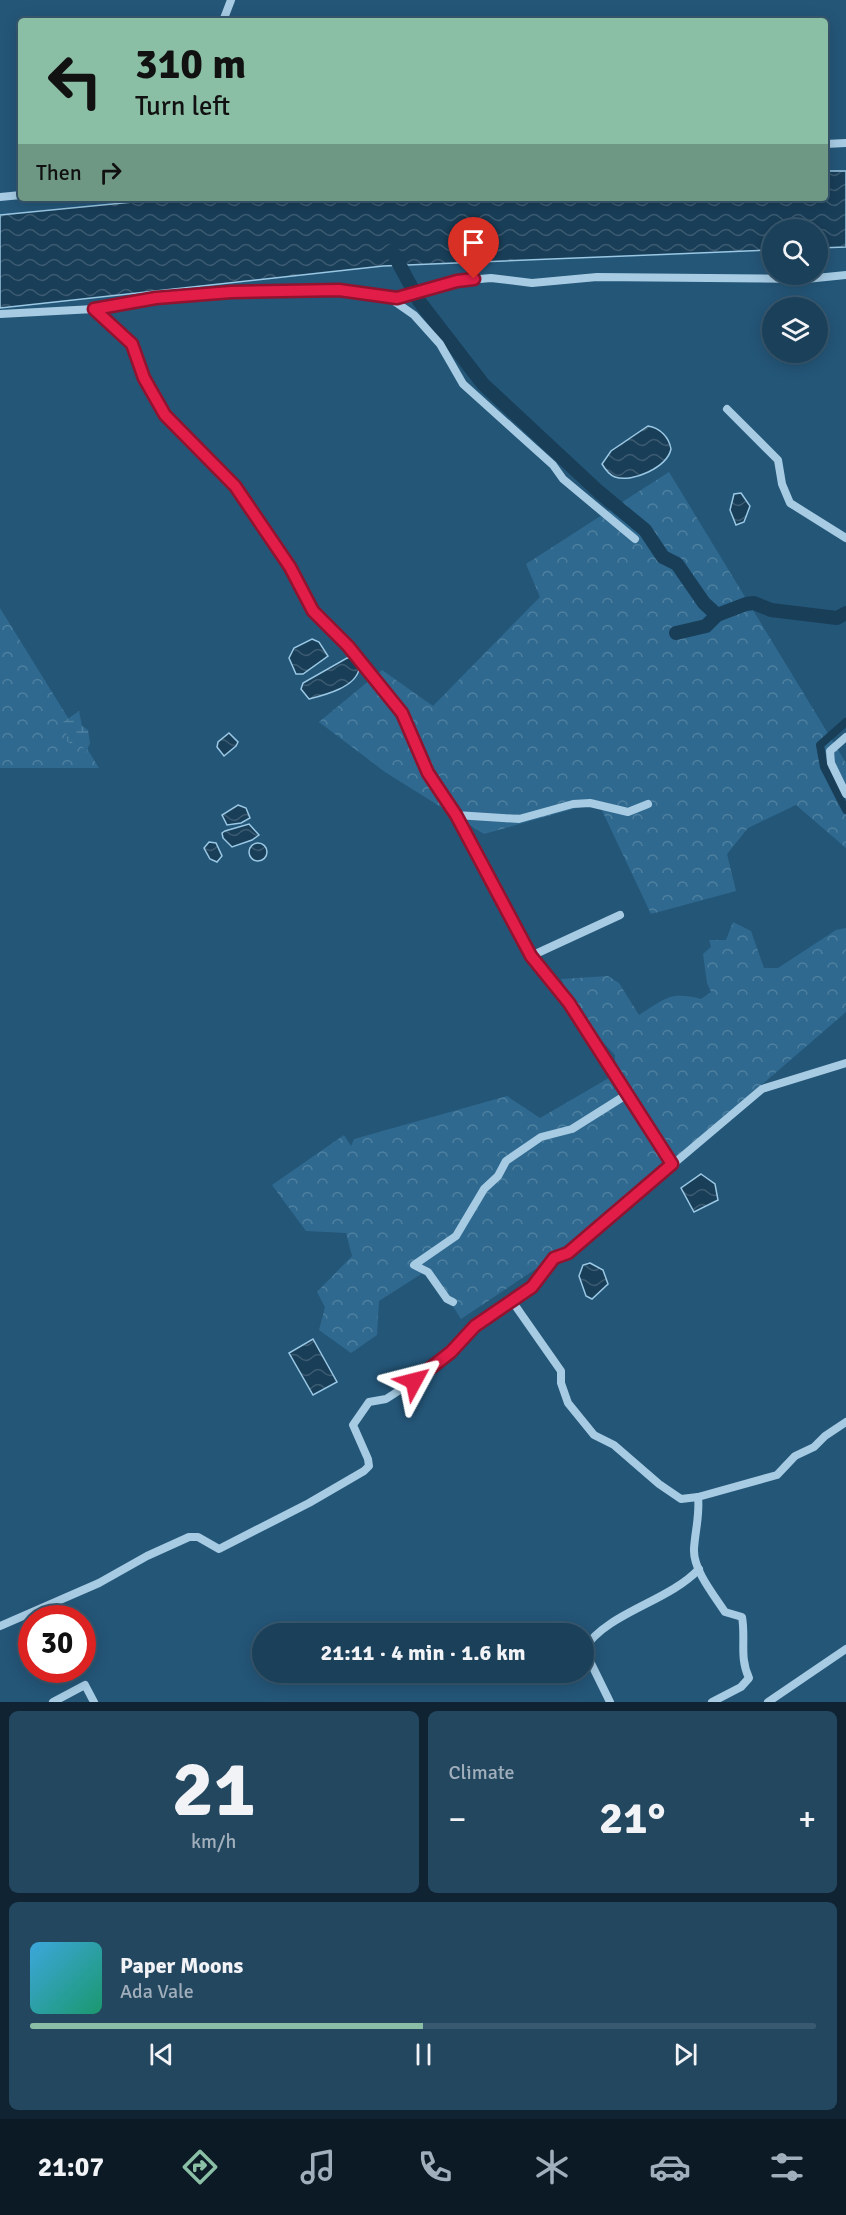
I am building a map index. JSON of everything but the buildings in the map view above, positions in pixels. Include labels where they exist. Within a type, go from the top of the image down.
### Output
[{"type":"street","points":[[224,18],[231,0]]},
{"type":"street","points":[[828,144],[846,143]]},
{"type":"street","points":[[0,197],[18,195]]},
{"type":"street","points":[[0,314],[94,309],[156,298],[231,292],[339,290],[392,298],[457,281],[491,278],[532,283],[597,277],[795,279],[846,275]]},
{"type":"street","points":[[392,298],[414,315],[440,344],[463,384],[553,465],[563,479],[635,539]]},
{"type":"street","points":[[94,309],[132,344],[144,378],[165,415],[235,486],[290,567],[313,611],[348,646],[402,713],[428,773],[456,815],[531,956],[569,1003],[672,1164]]},
{"type":"street","points":[[727,409],[778,460],[782,484],[790,503],[846,538]]},
{"type":"street","points":[[846,737],[830,751],[831,763],[846,795]]},
{"type":"street","points":[[456,815],[519,819],[573,804],[590,803],[628,812],[648,804]]},
{"type":"street","points":[[531,956],[620,915]]},
{"type":"street","points":[[0,1626],[99,1583],[147,1556],[189,1537],[198,1537],[219,1550],[364,1471],[369,1466],[368,1459],[353,1425],[369,1402],[386,1400],[451,1352],[475,1326],[532,1287],[554,1258],[568,1253],[762,1089],[846,1063]]},
{"type":"street","points":[[453,1302],[447,1299],[428,1272],[414,1265],[456,1236],[484,1189],[498,1176],[506,1161],[541,1137],[572,1129],[627,1095]]},
{"type":"street","points":[[512,1301],[561,1371],[561,1383],[568,1403],[594,1435],[614,1445],[659,1484],[681,1499],[698,1497],[777,1475],[795,1456],[814,1447],[825,1436],[846,1422]]},
{"type":"street","points":[[698,1497],[699,1509],[694,1550],[699,1569],[724,1612],[742,1617],[744,1629],[742,1662],[749,1678],[741,1687],[712,1702]]},
{"type":"street","points":[[610,1702],[584,1649],[591,1639],[611,1624],[650,1604],[692,1577],[699,1569]]},
{"type":"street","points":[[768,1702],[846,1649]]},
{"type":"street","points":[[53,1702],[85,1685],[94,1702]]},
{"type":"green space","points":[[669,472],[846,763],[846,848],[796,805],[748,828],[727,854],[736,891],[651,914],[598,802],[484,834],[385,772],[319,722],[382,670],[433,706],[540,597],[526,564]]},
{"type":"green space","points":[[0,608],[99,768],[0,768]]},
{"type":"green space","points":[[79,711],[82,726],[88,730],[90,743],[86,753],[76,738],[71,744],[67,741],[67,734],[56,727]]},
{"type":"green space","points":[[733,922],[751,931],[764,968],[778,968],[836,930],[846,928],[846,1012],[591,1232],[461,1319],[429,1269],[379,1301],[377,1335],[351,1353],[319,1330],[325,1307],[317,1292],[352,1256],[346,1233],[306,1231],[272,1185],[344,1135],[351,1146],[354,1139],[507,1096],[540,1118],[614,1075],[615,1055],[576,1014],[561,979],[608,976],[619,983],[639,1015],[675,996],[701,999],[711,992],[707,983],[703,954],[711,947],[709,940],[726,940]]},
{"type":"water","points":[[828,171],[846,171],[846,247],[828,248],[828,219],[762,219],[762,250],[383,266],[0,308],[0,215],[143,201],[828,201]]},
{"type":"water","points":[[648,426],[660,431],[666,437],[671,449],[668,456],[656,467],[640,476],[622,478],[611,475],[602,464],[611,451]]},
{"type":"water","points":[[741,493],[750,506],[744,522],[736,525],[730,510],[734,494]]},
{"type":"water","points":[[312,639],[319,642],[328,656],[303,674],[296,674],[289,658],[294,648]]},
{"type":"water","points":[[347,658],[353,658],[359,669],[352,681],[339,689],[309,699],[301,689],[303,683]]},
{"type":"water","points":[[229,733],[238,742],[224,756],[217,747],[218,742]]},
{"type":"water","points":[[238,805],[246,808],[250,818],[241,823],[227,825],[222,815]]},
{"type":"water","points":[[249,824],[259,835],[252,840],[232,847],[223,838],[222,833],[225,831]]},
{"type":"water","points":[[209,842],[216,843],[222,856],[217,862],[210,859],[204,848]]},
{"type":"water","points":[[258,843],[264,846],[267,852],[264,858],[258,861],[252,858],[249,852],[252,846]]},
{"type":"water","points":[[701,1174],[715,1184],[718,1200],[694,1212],[681,1188]]},
{"type":"water","points":[[590,1263],[603,1270],[608,1284],[592,1299],[586,1296],[579,1276],[583,1265]]},
{"type":"water","points":[[313,1339],[337,1382],[313,1395],[289,1353]]},
{"type":"waterway","points":[[392,251],[419,301],[483,384],[599,492],[645,530],[663,557],[677,564],[704,603],[717,615],[754,603],[771,610],[837,618],[846,613]]},
{"type":"waterway","points":[[676,633],[706,626],[717,615]]},
{"type":"waterway","points":[[846,722],[820,745],[824,767],[846,810]]},
{"type":"route","points":[[414,1381],[451,1352],[475,1326],[532,1287],[554,1258],[560,1258],[568,1253],[672,1164],[569,1003],[531,956],[456,815],[428,773],[402,713],[348,646],[313,611],[290,567],[235,486],[165,415],[144,378],[132,344],[94,309],[156,298],[231,292],[339,290],[397,298],[457,281],[474,279]]}]
